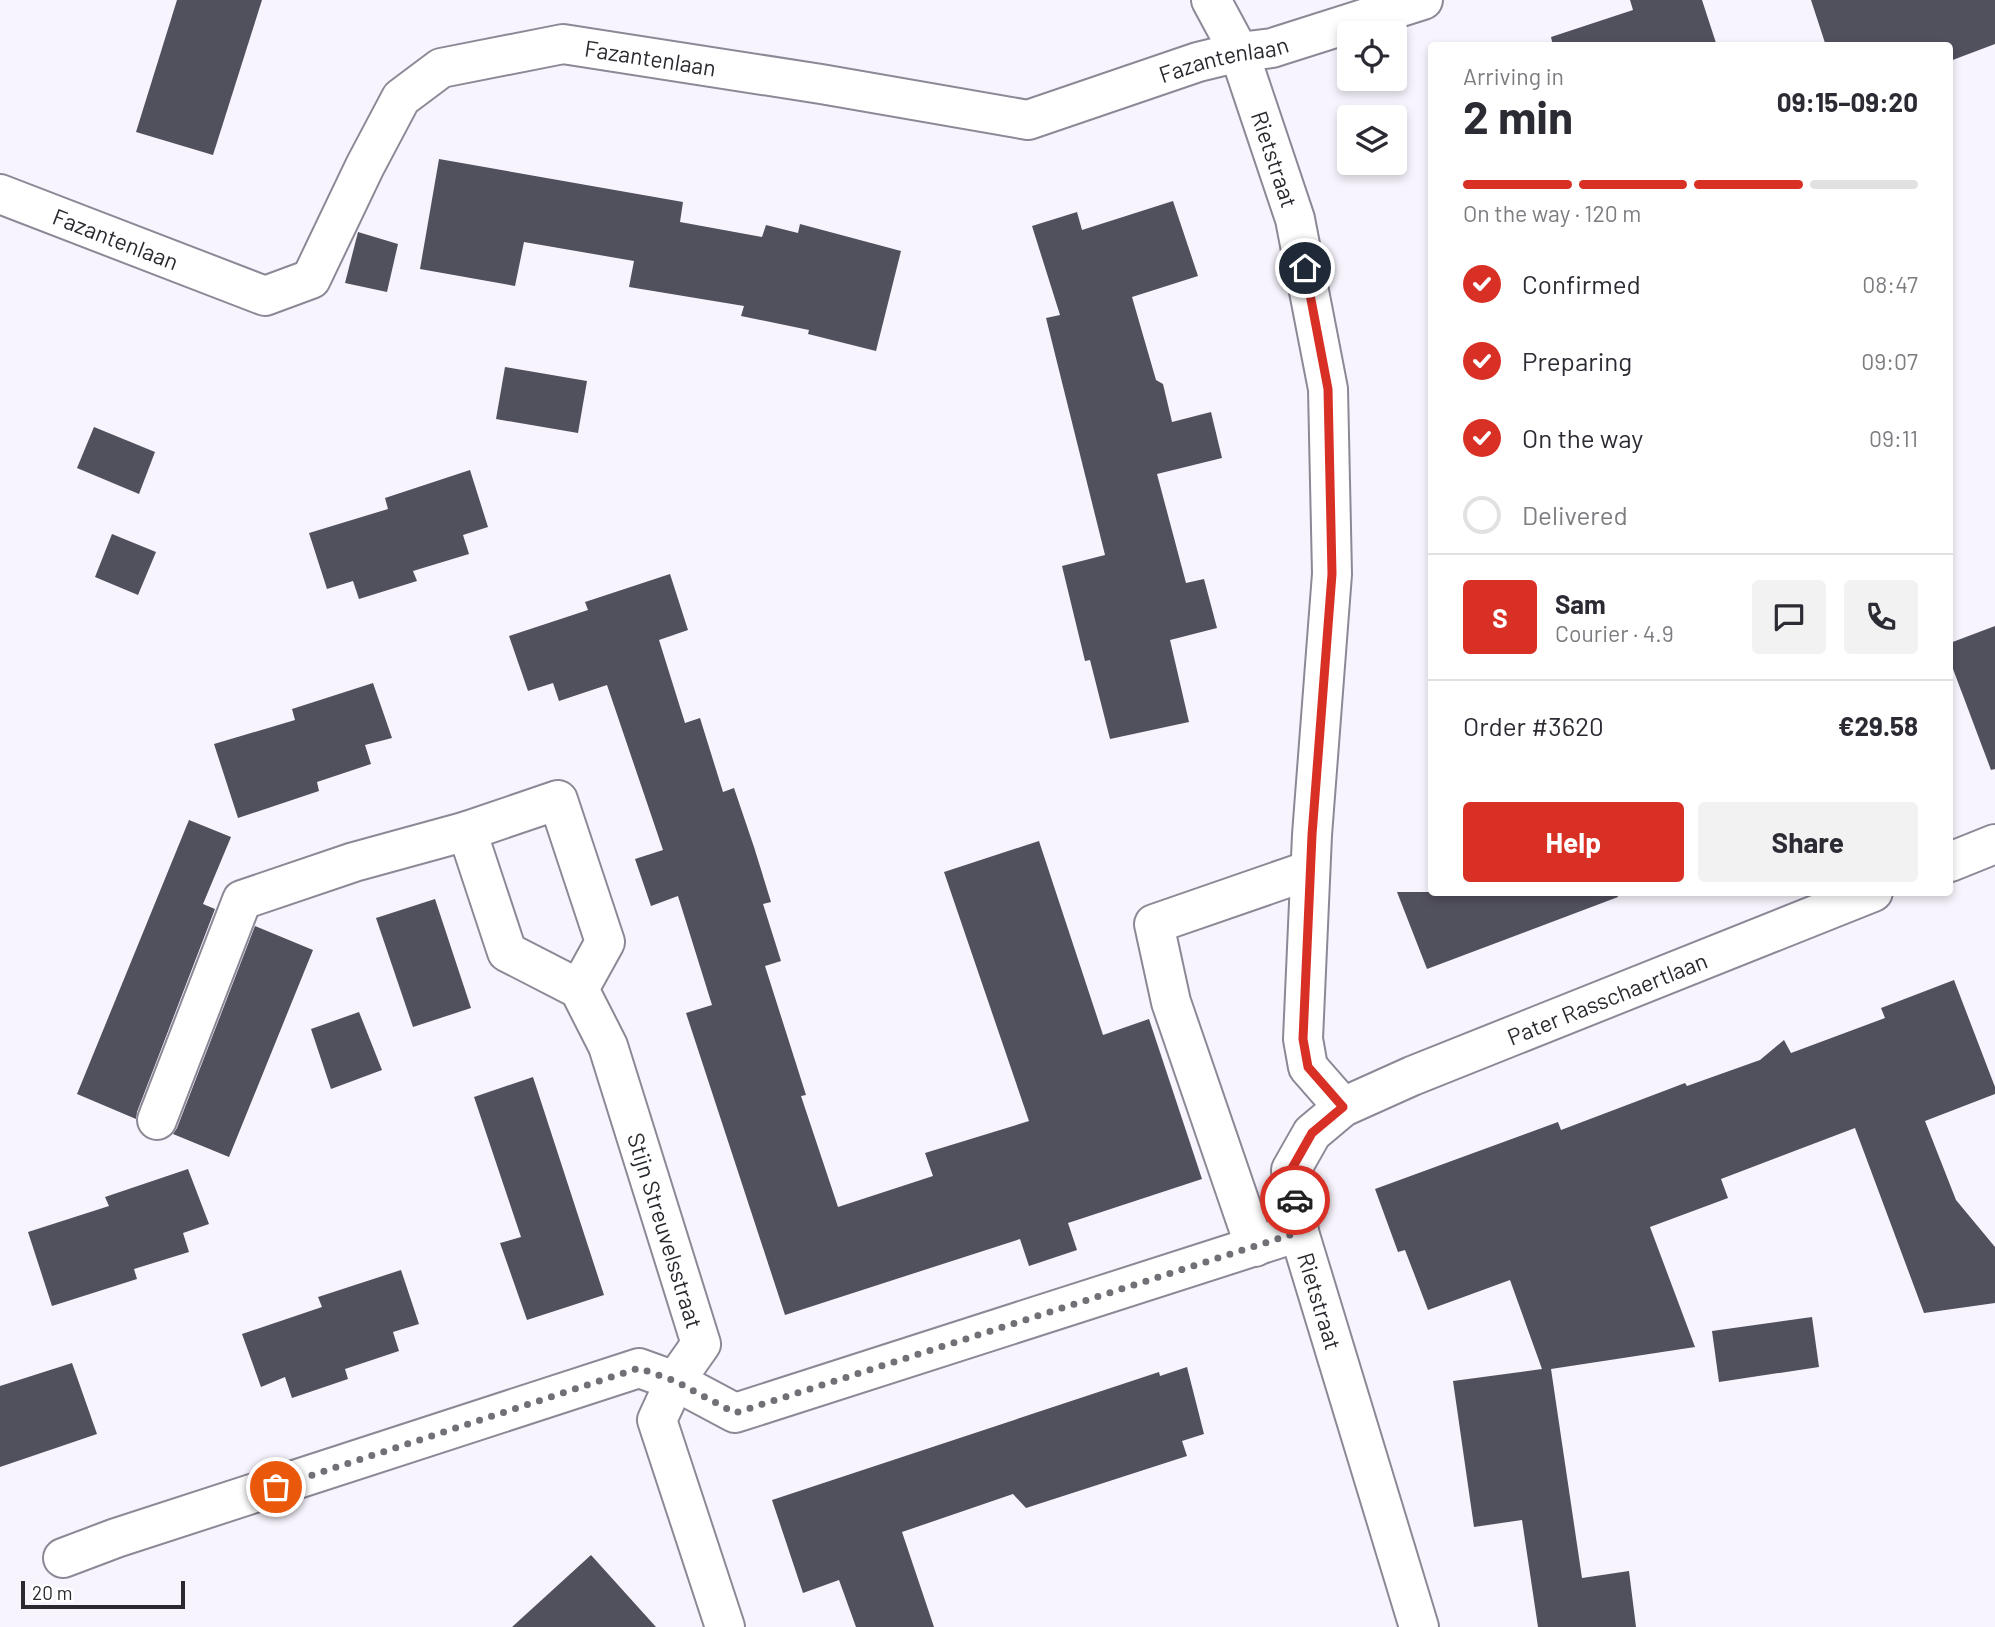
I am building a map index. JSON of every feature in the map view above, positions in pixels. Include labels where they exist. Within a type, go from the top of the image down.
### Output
[{"type":"street","name":"Rietstraat","points":[[1211,0],[1239,52],[1295,219],[1328,389],[1332,574],[1310,870],[1303,1039],[1308,1067],[1343,1107],[1312,1133],[1291,1170],[1299,1232],[1419,1627]]},
{"type":"street","name":"Fazantenlaan","points":[[0,194],[265,296],[311,278],[401,98],[441,68],[563,44],[821,84],[1028,120],[1198,62],[1239,52],[1272,48],[1423,0]]},
{"type":"street","points":[[157,1120],[242,900],[354,862],[467,831],[558,800],[605,942],[579,989],[507,953],[467,831]]},
{"type":"street","points":[[1953,861],[1995,844]]},
{"type":"street","points":[[1255,1247],[1171,1002],[1154,924],[1310,870]]},
{"type":"street","name":"Pater Rasschaertlaan","points":[[1343,1107],[1412,1076],[1863,896]]},
{"type":"street","name":"Stijn Streuvelsstraat","points":[[579,989],[608,1046],[701,1344],[675,1381],[657,1420],[725,1627]]},
{"type":"street","points":[[63,1558],[116,1538],[639,1368],[675,1381],[735,1413],[1299,1232]]},
{"type":"building","points":[[177,0],[262,0],[213,155],[136,132]]},
{"type":"building","points":[[1630,0],[1702,0],[1716,42],[1552,42],[1551,37],[1633,10]]},
{"type":"building","points":[[1811,0],[1995,0],[1995,44],[1953,60],[1953,42],[1825,42]]},
{"type":"building","points":[[439,159],[683,202],[680,222],[762,237],[766,225],[798,233],[800,224],[901,251],[876,351],[808,334],[809,330],[741,316],[744,306],[629,287],[634,261],[524,242],[515,286],[420,269]]},
{"type":"building","points":[[1173,201],[1198,276],[1132,297],[1156,380],[1163,384],[1172,422],[1211,412],[1222,458],[1157,474],[1186,583],[1204,579],[1217,628],[1170,640],[1189,722],[1110,739],[1090,660],[1085,661],[1062,566],[1105,555],[1046,318],[1060,315],[1032,226],[1077,212],[1082,230]]},
{"type":"building","points":[[358,232],[398,244],[387,292],[345,283]]},
{"type":"building","points":[[505,367],[587,381],[578,433],[496,419]]},
{"type":"building","points":[[94,427],[155,452],[139,494],[77,468]]},
{"type":"building","points":[[470,470],[488,527],[463,535],[469,554],[413,571],[417,581],[359,599],[353,581],[327,589],[309,533],[388,509],[385,498]]},
{"type":"building","points":[[112,534],[156,552],[138,595],[95,577]]},
{"type":"building","points":[[670,574],[688,630],[659,640],[685,723],[700,718],[723,792],[734,788],[754,847],[771,902],[763,904],[781,961],[765,966],[806,1095],[801,1096],[838,1207],[933,1176],[925,1153],[1029,1121],[944,872],[1039,841],[1103,1035],[1149,1019],[1202,1179],[1068,1223],[1077,1250],[1029,1266],[1020,1239],[785,1315],[686,1013],[712,1005],[678,896],[651,906],[635,859],[663,850],[607,685],[559,701],[553,683],[528,691],[509,636],[588,610],[585,602]]},
{"type":"building","points":[[1995,626],[1995,769],[1991,770],[1953,669],[1953,642]]},
{"type":"building","points":[[373,683],[392,738],[365,745],[371,764],[317,782],[319,791],[238,818],[214,744],[295,720],[292,709]]},
{"type":"building","points":[[189,820],[231,837],[203,904],[215,909],[136,1119],[77,1094]]},
{"type":"building","points":[[1397,892],[1428,892],[1428,896],[1618,896],[1618,897],[1427,969]]},
{"type":"building","points":[[435,899],[471,1008],[413,1027],[376,918]]},
{"type":"building","points":[[255,926],[313,950],[229,1157],[173,1134]]},
{"type":"building","points":[[1954,980],[1995,1087],[1995,1094],[1925,1121],[1956,1200],[1995,1247],[1995,1303],[1924,1313],[1855,1128],[1721,1179],[1728,1198],[1650,1227],[1695,1347],[1551,1369],[1582,1578],[1629,1571],[1636,1627],[1538,1627],[1522,1520],[1474,1527],[1453,1381],[1542,1369],[1510,1280],[1428,1310],[1405,1250],[1398,1252],[1375,1189],[1558,1122],[1561,1130],[1685,1083],[1687,1086],[1760,1060],[1784,1040],[1791,1053],[1885,1018],[1881,1008]]},
{"type":"building","points":[[359,1012],[382,1070],[331,1089],[311,1029]]},
{"type":"building","points":[[533,1077],[604,1295],[527,1320],[500,1243],[521,1237],[474,1097]]},
{"type":"building","points":[[188,1169],[209,1224],[183,1233],[189,1252],[134,1269],[137,1279],[52,1306],[28,1232],[109,1206],[105,1197]]},
{"type":"building","points":[[401,1270],[419,1324],[393,1332],[399,1351],[345,1369],[348,1379],[292,1398],[285,1377],[261,1387],[242,1334],[322,1307],[318,1297]]},
{"type":"building","points":[[1812,1317],[1819,1367],[1719,1382],[1712,1331]]},
{"type":"building","points":[[72,1363],[97,1434],[0,1467],[0,1386]]},
{"type":"building","points":[[1187,1367],[1204,1434],[1182,1441],[1187,1456],[1026,1508],[1013,1494],[902,1532],[934,1627],[856,1627],[839,1580],[803,1593],[772,1500],[1159,1372],[1160,1376]]},
{"type":"building","points":[[591,1555],[656,1627],[512,1627]]},
{"type":"way so far","points":[[276,1487],[639,1368],[675,1381],[735,1413],[1299,1232],[1295,1200]]},
{"type":"route","points":[[1295,1200],[1291,1170],[1312,1133],[1343,1107],[1308,1067],[1303,1039],[1312,835],[1332,574],[1328,389],[1305,268]]}]
